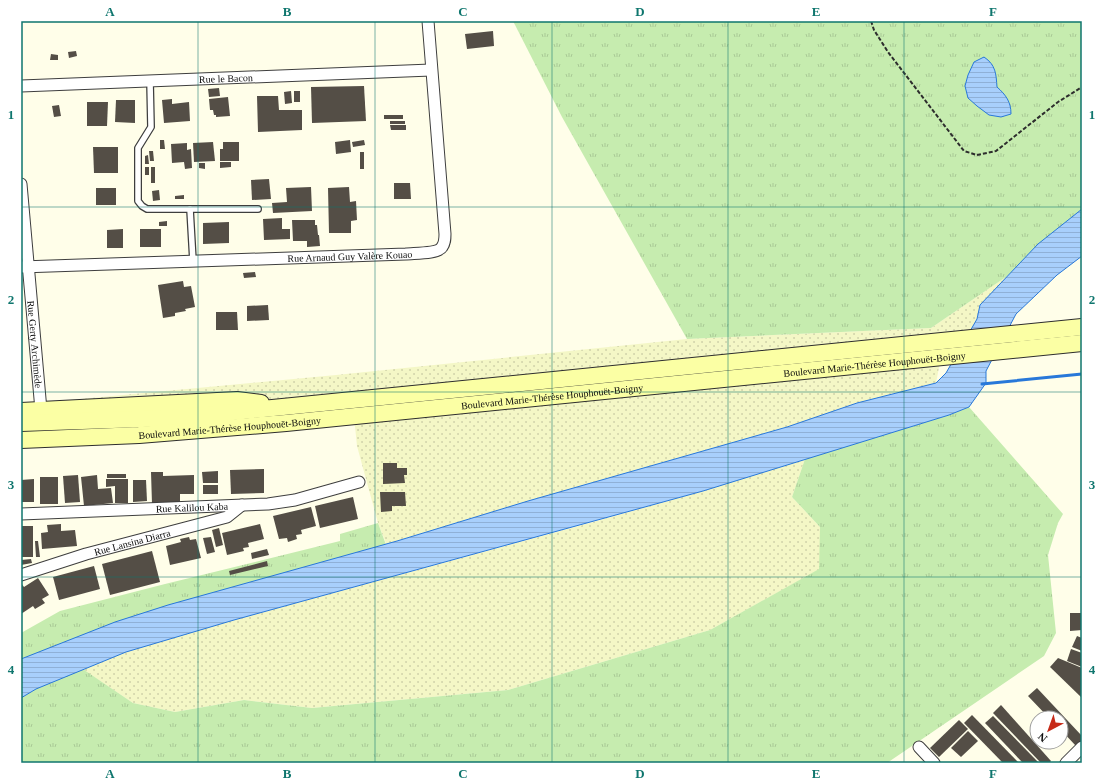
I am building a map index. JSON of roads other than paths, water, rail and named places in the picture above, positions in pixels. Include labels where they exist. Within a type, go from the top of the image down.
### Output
[{"type":"main road","name":"Boulevard Marie-Thérèse Houphouët-Boigny","points":[[21,423],[173,418],[1082,327]]},
{"type":"main road","name":"Boulevard Marie-Thérèse Houphouët-Boigny","points":[[21,440],[139,435],[286,424],[1082,343]]},
{"type":"main road","points":[[21,411],[237,400],[286,407]]},
{"type":"street","name":"Rue Arnaud Guy Valère Kouao","points":[[25,267],[406,254],[436,251],[442,248],[445,242],[445,234],[428,21]]},
{"type":"street","name":"Rue le Bacon","points":[[21,86],[431,70]]},
{"type":"street","name":"Rue Gerty Archimède","points":[[21,184],[25,267],[40,410]]},
{"type":"street","name":"Rue Kalilou Kaba","points":[[21,514],[268,504],[295,500],[359,482]]},
{"type":"street","name":"Rue Lansina Diarra","points":[[21,575],[86,554],[227,517],[242,506]]},
{"type":"street","points":[[919,747],[934,763]]},
{"type":"street","points":[[1066,763],[1082,747]]},
{"type":"lane","points":[[150,81],[151,127],[138,148],[138,200],[142,206],[147,209],[258,209]]},
{"type":"lane","points":[[190,209],[193,262]]},
{"type":"water","points":[[984,57],[993,67],[996,74],[997,87],[1007,99],[1011,114],[1001,117],[989,115],[968,98],[965,86],[968,75],[974,62]]},
{"type":"water","points":[[1082,209],[1082,256],[1057,275],[1016,314],[986,371],[986,383],[969,407],[949,415],[703,491],[234,620],[126,652],[36,689],[21,698],[21,659],[115,622],[168,605],[397,541],[528,501],[787,427],[857,403],[936,383],[946,373],[977,319],[980,305],[1038,244]]},
{"type":"waterway","points":[[982,384],[1082,374]]}]
